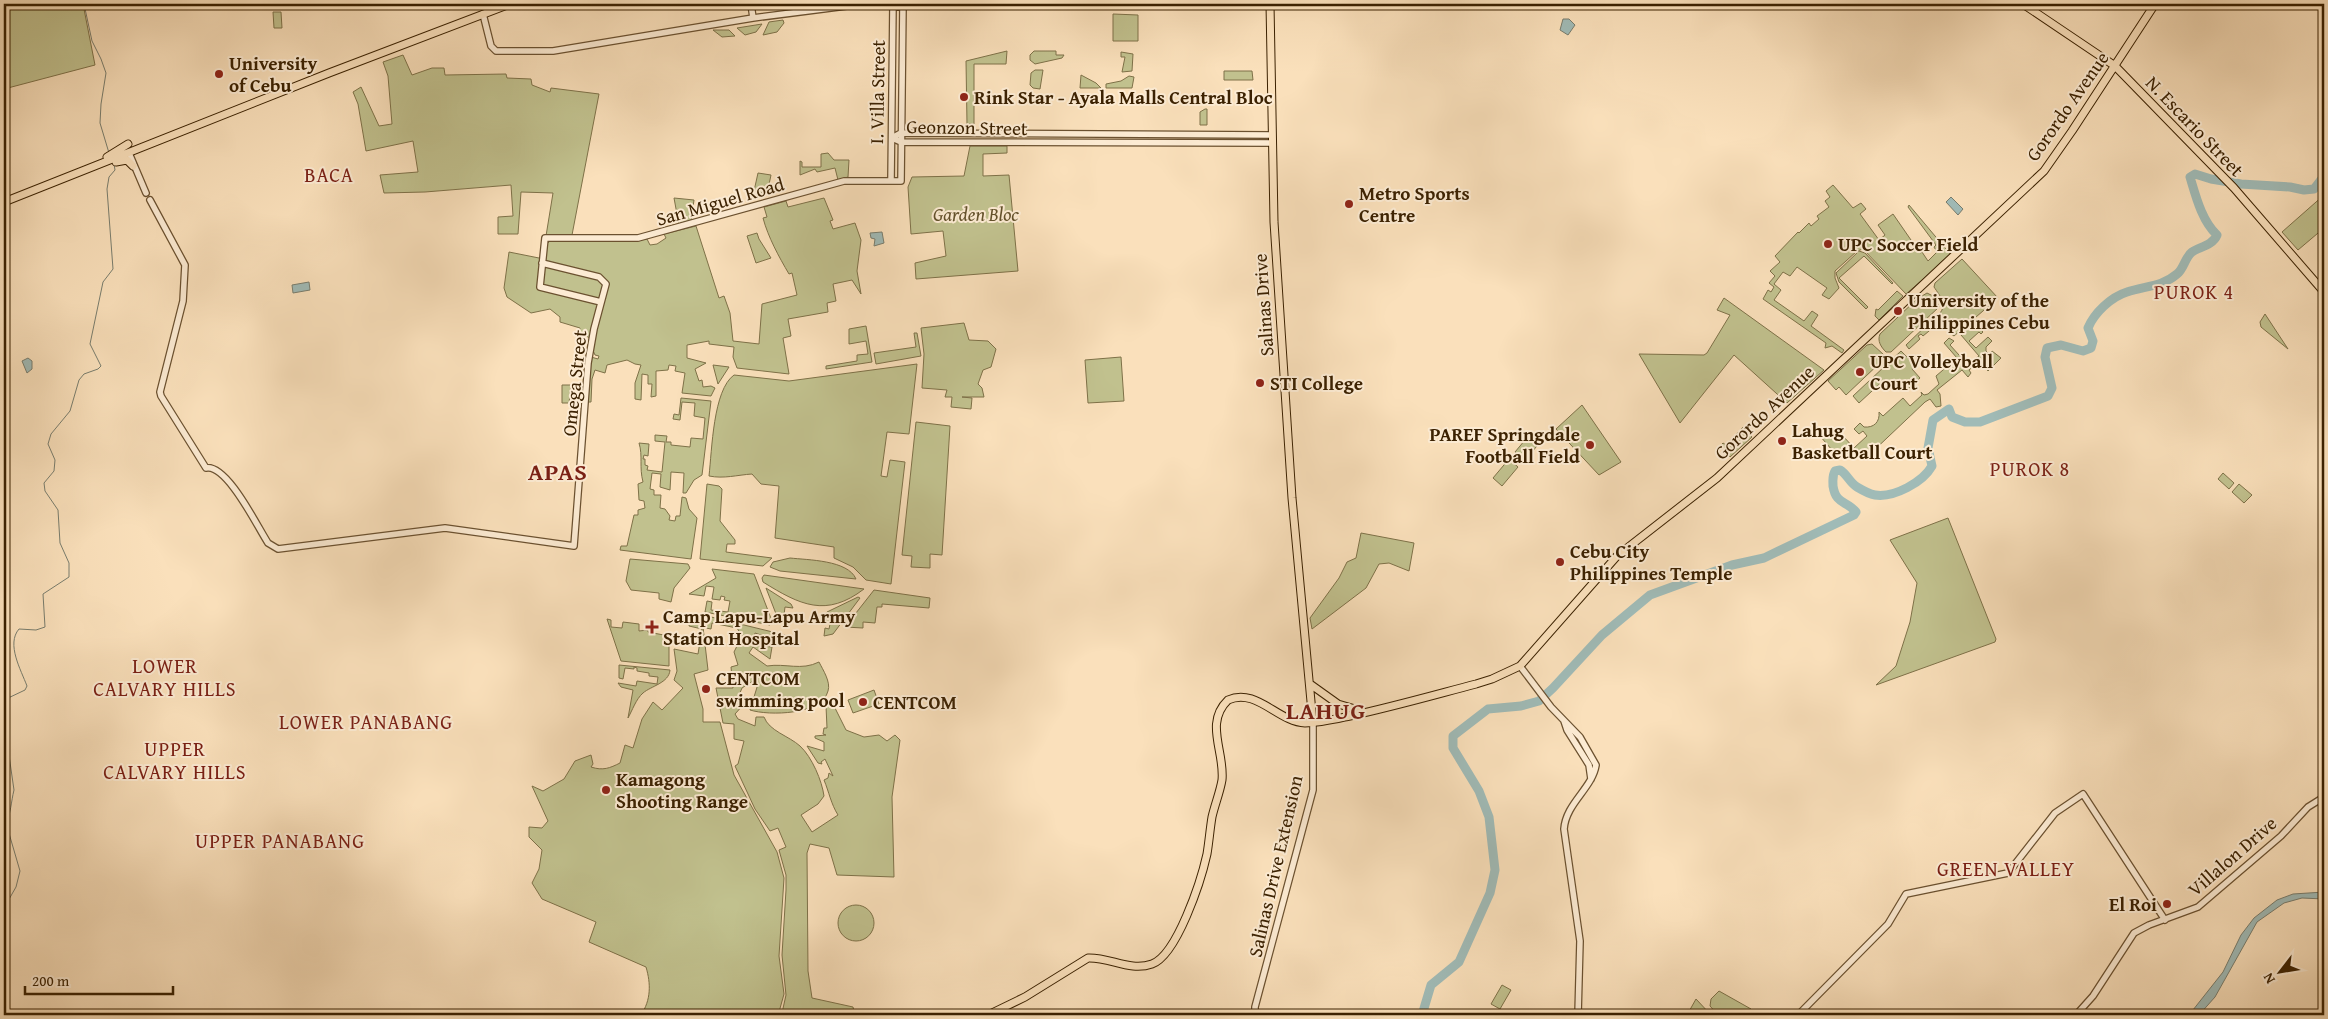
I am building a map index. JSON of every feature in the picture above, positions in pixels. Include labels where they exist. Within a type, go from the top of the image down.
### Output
[{"type":"main road","points":[[68,176],[510,4]]},
{"type":"main road","name":"Salinas Drive","points":[[1270,4],[1274,222],[1292,498],[1301,611],[1313,723]]},
{"type":"main road","name":"N. Escario Street","points":[[2023,4],[2115,66],[2234,188],[2324,292]]},
{"type":"main road","name":"Gorordo Avenue","points":[[1313,723],[1369,712],[1484,681],[1520,666],[1617,556],[1717,478],[2044,171],[2155,4]]},
{"type":"main road","points":[[117,157],[128,144]]},
{"type":"main road","points":[[117,157],[127,160],[133,166]]},
{"type":"main road","points":[[4,202],[99,165]]},
{"type":"main road","points":[[4,196],[41,187]]},
{"type":"main road","points":[[4,206],[41,187]]},
{"type":"main road","points":[[1310,684],[1341,706],[1369,712]]},
{"type":"main road","points":[[988,1015],[1025,997],[1088,958],[1098,957],[1132,967],[1153,964],[1168,952],[1189,909],[1207,854],[1212,817],[1222,781],[1222,768],[1216,736],[1217,716],[1228,700],[1243,697],[1252,699],[1291,720],[1313,723]]},
{"type":"street","points":[[751,4],[753,18]]},
{"type":"street","points":[[483,14],[492,46],[496,52],[553,51],[753,18],[862,4]]},
{"type":"street","points":[[886,4],[893,6],[903,5]]},
{"type":"street","name":"I. Villa Street","points":[[901,181],[903,5]]},
{"type":"street","name":"I. Villa Street","points":[[891,180],[893,6]]},
{"type":"street","name":"Geonzon Street","points":[[892,138],[901,134],[1272,139]]},
{"type":"street","name":"Geonzon Street","points":[[892,138],[901,142],[1272,139]]},
{"type":"street","points":[[129,153],[146,193]]},
{"type":"street","name":"San Miguel Road","points":[[542,263],[544,238],[638,238],[844,181],[901,181]]},
{"type":"street","name":"Omega Street","points":[[150,200],[185,265],[183,301],[160,392],[161,396],[206,468],[215,469],[227,478],[273,547],[285,549],[445,528],[574,546],[588,363],[606,284],[599,277],[542,263]]},
{"type":"street","points":[[542,263],[540,286],[601,302]]},
{"type":"street","points":[[1520,666],[1551,707],[1580,737],[1596,765],[1595,774],[1568,810],[1564,829],[1581,947],[1578,1015]]},
{"type":"street","name":"Salinas Drive Extension","points":[[1255,1015],[1312,790],[1313,723]]},
{"type":"street","points":[[1798,1015],[1888,924],[1906,894],[2008,873],[2055,813],[2083,794],[2165,920]]},
{"type":"street","name":"Villalon Drive","points":[[2076,1015],[2093,996],[2134,933],[2140,928],[2198,907],[2281,836],[2308,807],[2324,797]]},
{"type":"green space","points":[[4,4],[83,4],[95,65],[4,89]]},
{"type":"green space","points":[[273,12],[281,12],[282,28],[274,28]]},
{"type":"green space","points":[[1113,14],[1138,15],[1138,41],[1113,41]]},
{"type":"green space","points":[[783,20],[784,23],[777,32],[763,35],[769,22]]},
{"type":"green space","points":[[762,24],[756,32],[745,35],[737,28]]},
{"type":"green space","points":[[713,30],[729,30],[735,36],[722,37]]},
{"type":"green space","points":[[1007,51],[1006,64],[974,64],[974,124],[967,124],[966,61]]},
{"type":"green space","points":[[1034,51],[1056,51],[1056,55],[1064,55],[1062,58],[1035,64],[1030,60],[1030,55]]},
{"type":"green space","points":[[1121,52],[1133,54],[1132,71],[1122,72],[1125,57],[1121,57]]},
{"type":"green space","points":[[403,55],[412,75],[432,68],[444,68],[445,75],[506,74],[507,78],[531,79],[532,85],[550,92],[551,88],[599,94],[572,235],[546,236],[553,193],[521,192],[518,234],[498,234],[498,217],[513,216],[511,185],[425,192],[384,193],[380,175],[418,172],[413,141],[366,151],[358,104],[353,92],[361,87],[379,126],[392,124],[388,76],[383,62]]},
{"type":"green space","points":[[1035,70],[1043,70],[1040,89],[1033,88],[1030,85],[1031,73]]},
{"type":"green space","points":[[1224,71],[1252,71],[1253,80],[1224,80]]},
{"type":"green space","points":[[1081,75],[1096,83],[1101,88],[1080,88]]},
{"type":"green space","points":[[1129,76],[1134,77],[1132,88],[1106,88],[1106,84],[1121,81]]},
{"type":"green space","points":[[1207,109],[1207,125],[1200,125],[1200,112]]},
{"type":"green space","name":"Garden Bloc","points":[[970,146],[1007,146],[1007,153],[983,154],[983,176],[1009,175],[1018,271],[916,279],[915,263],[946,256],[943,231],[911,234],[908,187],[912,177],[964,176]]},
{"type":"green space","points":[[828,153],[834,160],[849,160],[848,177],[838,180],[835,168],[817,172],[815,169],[800,175],[800,161],[802,162],[802,167],[821,167],[821,154]]},
{"type":"green space","points":[[758,173],[771,175],[767,194],[754,191]]},
{"type":"green space","points":[[1833,185],[1853,208],[1861,203],[1866,209],[1860,214],[1879,240],[1885,235],[1878,225],[1893,214],[1920,253],[1922,252],[1928,261],[1937,252],[1934,247],[1936,245],[1908,207],[1909,205],[1951,255],[1906,294],[1863,249],[1857,251],[1835,271],[1835,278],[1839,288],[1829,299],[1822,295],[1827,288],[1797,267],[1790,276],[1783,272],[1774,284],[1781,290],[1774,300],[1804,321],[1812,311],[1818,315],[1811,326],[1844,350],[1842,353],[1832,346],[1825,348],[1826,343],[1763,299],[1768,290],[1771,292],[1774,287],[1769,283],[1775,276],[1770,271],[1780,262],[1775,256],[1798,232],[1809,223],[1811,226],[1819,219],[1817,216],[1829,207],[1825,201],[1830,197],[1826,191]]},
{"type":"green space","points":[[2324,195],[2324,228],[2298,250],[2282,232]]},
{"type":"green space","points":[[674,198],[694,200],[691,221],[679,225]]},
{"type":"green space","points":[[824,198],[833,220],[830,221],[833,229],[855,223],[861,240],[857,271],[861,294],[852,280],[833,284],[836,301],[827,303],[828,312],[788,319],[791,336],[783,338],[789,374],[737,368],[733,357],[734,347],[709,344],[709,341],[687,345],[687,358],[706,363],[695,369],[699,381],[702,380],[703,387],[711,386],[715,388],[711,396],[682,393],[685,373],[675,371],[676,366],[669,365],[668,370],[656,371],[656,396],[651,397],[652,384],[648,384],[648,375],[642,374],[641,400],[635,399],[635,383],[641,365],[627,360],[607,365],[605,373],[595,370],[592,379],[591,402],[587,402],[591,357],[598,359],[599,356],[595,355],[592,348],[594,340],[584,335],[584,337],[578,336],[580,328],[560,322],[560,317],[550,309],[531,313],[507,297],[504,288],[509,252],[544,259],[547,244],[551,240],[647,239],[650,245],[657,244],[666,238],[664,234],[696,226],[719,298],[724,296],[730,313],[733,341],[759,344],[762,304],[797,295],[792,273],[789,274],[768,232],[763,218],[767,217],[764,207],[786,201],[788,207]]},
{"type":"green space","points":[[757,233],[771,258],[756,263],[747,236]]},
{"type":"green space","points":[[1859,251],[1865,253],[1893,283],[1864,256],[1839,278],[1868,307],[1866,309],[1839,282],[1836,273]]},
{"type":"green space","points":[[1962,259],[1998,298],[1954,336],[1950,333],[1953,330],[1939,314],[1942,311],[1943,304],[1941,297],[1934,287],[1935,283]]},
{"type":"green space","points":[[1897,291],[1903,296],[1879,320],[1875,316],[1876,309],[1878,310]]},
{"type":"green space","points":[[1927,293],[1935,297],[1939,307],[1891,352],[1886,352],[1880,344],[1880,334],[1917,299]]},
{"type":"green space","points":[[1724,298],[1824,370],[1787,403],[1734,355],[1680,423],[1639,354],[1704,355],[1730,315],[1717,310]]},
{"type":"green space","points":[[2265,314],[2288,349],[2261,327],[2260,322]]},
{"type":"green space","points":[[1931,321],[1935,326],[1923,336],[1921,334],[1918,336],[1920,339],[1909,349],[1906,345]]},
{"type":"green space","points":[[964,323],[969,340],[988,341],[996,349],[991,367],[983,370],[978,384],[982,388],[984,397],[962,397],[972,398],[971,409],[951,407],[952,397],[945,397],[947,390],[922,388],[924,354],[921,328]]},
{"type":"green space","points":[[1974,323],[1983,332],[1981,334],[1979,332],[1969,341],[1976,348],[1988,337],[1992,341],[1986,347],[1986,351],[1989,354],[1992,351],[2001,358],[1988,371],[1980,361],[1969,370],[1971,373],[1968,377],[1962,370],[1937,390],[1940,394],[1941,406],[1936,407],[1930,399],[1925,402],[1869,455],[1854,448],[1867,436],[1863,431],[1859,434],[1854,429],[1860,423],[1864,427],[1873,425],[1878,419],[1879,412],[1883,416],[1903,398],[1910,406],[1922,395],[1921,392],[1924,395],[1928,394],[1939,384],[1936,376],[1957,358],[1944,343],[1949,338],[1954,341],[1950,345],[1968,365],[1979,356],[1961,335]]},
{"type":"green space","points":[[866,326],[872,362],[826,369],[826,366],[857,361],[857,355],[868,354],[866,341],[849,344],[849,329]]},
{"type":"green space","points":[[914,333],[917,333],[921,356],[876,364],[874,353],[916,347]]},
{"type":"green space","points":[[1872,344],[1884,355],[1883,360],[1846,395],[1839,387],[1836,390],[1828,381],[1867,345]]},
{"type":"green space","points":[[1901,351],[1915,365],[1912,369],[1920,378],[1906,391],[1898,382],[1892,387],[1885,379],[1859,403],[1853,396]]},
{"type":"green space","points":[[1121,357],[1124,401],[1088,403],[1085,360]]},
{"type":"green space","points":[[917,364],[909,434],[887,432],[881,476],[887,477],[890,460],[905,462],[891,584],[866,580],[853,567],[834,558],[834,547],[775,538],[779,486],[761,484],[752,474],[725,477],[709,476],[718,407],[727,383],[734,375],[789,381]]},
{"type":"green space","points":[[713,365],[729,367],[718,384]]},
{"type":"green space","points":[[562,385],[581,385],[580,387],[571,387],[569,403],[562,403]]},
{"type":"green space","points":[[681,398],[711,401],[702,475],[694,480],[686,493],[683,493],[684,473],[671,472],[670,490],[660,487],[661,474],[652,473],[650,489],[654,490],[654,495],[661,495],[660,508],[665,509],[670,516],[669,520],[675,521],[676,516],[680,516],[682,497],[686,498],[689,509],[697,518],[691,559],[620,550],[621,546],[627,546],[634,515],[638,515],[638,510],[645,508],[644,501],[639,500],[638,484],[643,482],[639,443],[649,444],[648,456],[644,455],[643,459],[645,459],[645,465],[648,466],[647,470],[662,472],[665,442],[655,441],[655,435],[667,436],[666,442],[671,442],[671,445],[690,447],[691,438],[703,439],[705,418],[694,416],[695,403],[682,402],[680,420],[673,419],[674,414],[679,415]]},
{"type":"green space","name":"PAREF Springdale Football Field","points":[[1582,405],[1621,462],[1599,475],[1556,429]]},
{"type":"green space","points":[[916,422],[950,426],[942,555],[930,554],[930,568],[911,567],[912,556],[902,555]]},
{"type":"green space","points":[[1817,426],[1827,437],[1830,434],[1837,441],[1843,436],[1854,448],[1846,455],[1832,450],[1814,429]]},
{"type":"green space","points":[[1743,427],[1752,437],[1730,457],[1720,446],[1723,443],[1726,445]]},
{"type":"green space","points":[[1530,434],[1540,442],[1525,461],[1515,452]]},
{"type":"green space","points":[[1509,459],[1518,467],[1502,486],[1493,478]]},
{"type":"green space","points":[[2223,473],[2234,483],[2229,489],[2218,479]]},
{"type":"green space","points":[[707,484],[719,486],[722,489],[720,521],[735,540],[735,544],[727,544],[726,552],[772,558],[763,566],[700,559]]},
{"type":"green space","points":[[2239,484],[2252,495],[2244,503],[2232,492]]},
{"type":"green space","points":[[1948,518],[1996,639],[1995,642],[1876,685],[1896,666],[1910,622],[1917,583],[1890,540]]},
{"type":"green space","points":[[1361,533],[1414,543],[1409,571],[1389,563],[1379,564],[1366,588],[1312,629],[1310,618],[1339,578],[1347,562],[1356,558]]},
{"type":"green space","points":[[790,558],[827,562],[845,568],[856,579],[780,571],[770,567],[773,562]]},
{"type":"green space","points":[[630,559],[688,564],[690,568],[674,588],[671,602],[659,599],[659,593],[631,590],[626,581]]},
{"type":"green space","points":[[712,569],[754,574],[772,621],[770,625],[705,612],[707,601],[712,602],[711,610],[728,612],[730,601],[724,600],[725,597],[721,596],[720,600],[712,599],[714,587],[706,586],[704,596],[689,594],[716,578]]},
{"type":"green space","points":[[764,575],[864,589],[850,598],[837,603],[825,606],[813,605],[801,602],[776,590],[763,582],[762,578]]},
{"type":"green space","points":[[766,588],[791,604],[793,608],[785,607],[783,623],[778,619]]},
{"type":"green space","points":[[874,590],[930,598],[929,608],[882,604],[882,607],[877,607],[875,623],[863,622],[863,628],[845,627]]},
{"type":"green space","points":[[858,597],[860,598],[833,634],[824,636],[825,628],[829,629],[830,624],[826,623],[827,612]]},
{"type":"green space","points":[[691,614],[704,618],[703,627],[708,670],[694,674],[703,709],[703,722],[720,722],[734,775],[777,852],[784,878],[779,956],[784,994],[779,1012],[782,1013],[786,995],[782,955],[786,875],[779,850],[786,847],[778,828],[770,831],[755,809],[735,766],[738,764],[744,741],[734,739],[734,724],[723,723],[716,688],[733,688],[731,667],[738,665],[734,652],[742,636],[737,628],[712,623],[711,629],[706,628],[707,616],[785,635],[784,643],[770,642],[770,638],[755,633],[754,639],[763,640],[762,646],[772,647],[770,659],[753,647],[749,653],[767,666],[806,666],[819,662],[828,680],[828,691],[824,699],[816,705],[794,712],[781,713],[750,710],[758,684],[753,681],[742,688],[737,700],[744,704],[735,714],[738,719],[755,726],[756,717],[764,717],[770,726],[796,742],[809,756],[819,776],[824,796],[818,804],[801,815],[812,832],[838,815],[824,780],[828,778],[829,773],[833,776],[825,759],[821,762],[822,764],[818,763],[807,746],[824,751],[824,742],[815,738],[815,736],[826,735],[823,734],[824,728],[827,728],[826,706],[834,706],[846,730],[864,737],[879,735],[887,741],[895,735],[900,740],[892,797],[894,877],[837,875],[829,848],[810,844],[807,853],[808,971],[812,998],[853,1007],[855,1015],[641,1015],[647,1004],[649,992],[646,967],[589,942],[596,922],[542,899],[532,883],[539,869],[542,850],[529,837],[529,827],[542,828],[548,821],[532,786],[543,791],[564,779],[575,761],[591,755],[593,764],[591,767],[599,769],[620,763],[625,745],[633,748],[642,719],[653,702],[662,710],[683,688],[674,680],[677,671],[674,649],[698,654],[702,629],[689,626]]},
{"type":"green space","points":[[607,619],[611,620],[611,627],[622,628],[623,622],[639,624],[639,631],[648,630],[648,632],[669,636],[669,666],[621,661]]},
{"type":"green space","points":[[619,665],[670,670],[663,681],[641,696],[628,718],[633,690],[621,687],[618,683],[636,686],[637,681],[657,684],[658,677],[649,676],[649,673],[637,671],[637,668],[634,667],[634,669],[625,668],[623,679],[619,678]]},
{"type":"green space","name":"CENTCOM","points":[[874,690],[879,704],[853,713],[848,700]]},
{"type":"green space","points":[[856,905],[863,906],[869,910],[873,916],[873,930],[869,936],[863,940],[856,941],[849,940],[843,936],[839,930],[838,923],[839,916],[843,910],[849,906]]},
{"type":"green space","points":[[1502,985],[1511,990],[1500,1009],[1491,1004]]},
{"type":"green space","points":[[1719,991],[1751,1009],[1742,1015],[1718,1015],[1710,1006],[1711,999]]},
{"type":"green space","points":[[1696,999],[1711,1015],[1687,1015]]},
{"type":"water","points":[[1563,19],[1569,19],[1575,25],[1568,35],[1560,30]]},
{"type":"water","points":[[1951,197],[1963,209],[1958,215],[1946,202]]},
{"type":"water","points":[[882,232],[884,243],[874,246],[875,239],[871,238],[870,233]]},
{"type":"water","points":[[309,282],[310,290],[293,293],[292,285]]},
{"type":"water","points":[[28,358],[32,361],[32,369],[27,373],[22,361]]},
{"type":"water","points":[[2324,892],[2324,899],[2302,898],[2284,903],[2257,922],[2215,997],[2199,1015],[2189,1015],[2223,972],[2241,935],[2254,918],[2277,900],[2293,894]]},
{"type":"waterway","points":[[84,4],[92,41],[106,73],[100,123],[109,153]]},
{"type":"waterway","points":[[4,700],[25,690],[27,686],[18,665],[14,649],[15,635],[19,629],[36,630],[45,627],[43,594],[69,577],[69,563],[60,543],[58,510],[45,491],[44,483],[54,471],[55,460],[48,444],[51,434],[70,411],[79,380],[84,374],[101,366],[90,344],[103,282],[113,269],[107,189],[109,177],[115,170],[114,164]]},
{"type":"waterway","points":[[1422,1015],[1431,985],[1459,962],[1490,893],[1495,870],[1489,817],[1479,791],[1453,748],[1453,736],[1488,709],[1521,706],[1539,701],[1602,635],[1650,595],[1732,565],[1764,558],[1854,515],[1856,512],[1839,499],[1834,492],[1833,475],[1835,471],[1840,470],[1855,485],[1870,494],[1891,494],[1907,488],[1928,472],[1932,466],[1928,448],[1933,420],[1949,409],[1952,417],[1965,422],[1980,422],[2048,396],[2052,388],[2045,357],[2047,348],[2061,345],[2083,351],[2091,348],[2093,341],[2088,328],[2094,317],[2104,306],[2121,294],[2159,284],[2171,278],[2179,272],[2192,252],[2209,243],[2217,235],[2203,216],[2190,177],[2195,174],[2241,184],[2290,187],[2304,190],[2314,189],[2324,176]]},
{"type":"waterway","points":[[4,721],[14,790],[6,823],[20,871],[16,887],[4,908]]},
{"type":"place","name":"University of Cebu","points":[[219,74]]},
{"type":"place","name":"Rink Star - Ayala Malls Central Bloc","points":[[964,97]]},
{"type":"place","name":"Metro Sports Centre","points":[[1349,204]]},
{"type":"place","name":"UPC Soccer Field","points":[[1828,244]]},
{"type":"place","name":"University of the Philippines Cebu","points":[[1898,311]]},
{"type":"place","name":"UPC Volleyball Court","points":[[1860,372]]},
{"type":"place","name":"STI College","points":[[1260,383]]},
{"type":"place","name":"Lahug Basketball Court","points":[[1782,441]]},
{"type":"place","name":"PAREF Springdale Football Field","points":[[1590,445]]},
{"type":"place","name":"Cebu City Philippines Temple","points":[[1560,562]]},
{"type":"place","name":"Camp Lapu-Lapu Army Station Hospital","points":[[652,627]]},
{"type":"place","name":"CENTCOM swimming pool","points":[[706,689]]},
{"type":"place","name":"CENTCOM","points":[[863,702]]},
{"type":"place","name":"Kamagong Shooting Range","points":[[606,790]]},
{"type":"place","name":"El Roi","points":[[2167,904]]},
{"type":"district","name":"BACA","points":[[329,175]]},
{"type":"district","name":"PUROK 4","points":[[2194,292]]},
{"type":"district","name":"PUROK 8","points":[[2030,469]]},
{"type":"district","name":"APAS","points":[[558,472]]},
{"type":"district","name":"LOWER CALVARY HILLS","points":[[165,678]]},
{"type":"district","name":"LAHUG","points":[[1326,711]]},
{"type":"district","name":"LOWER PANABANG","points":[[366,722]]},
{"type":"district","name":"UPPER CALVARY HILLS","points":[[175,760]]},
{"type":"district","name":"UPPER PANABANG","points":[[280,841]]},
{"type":"district","name":"GREEN VALLEY","points":[[2006,869]]}]
